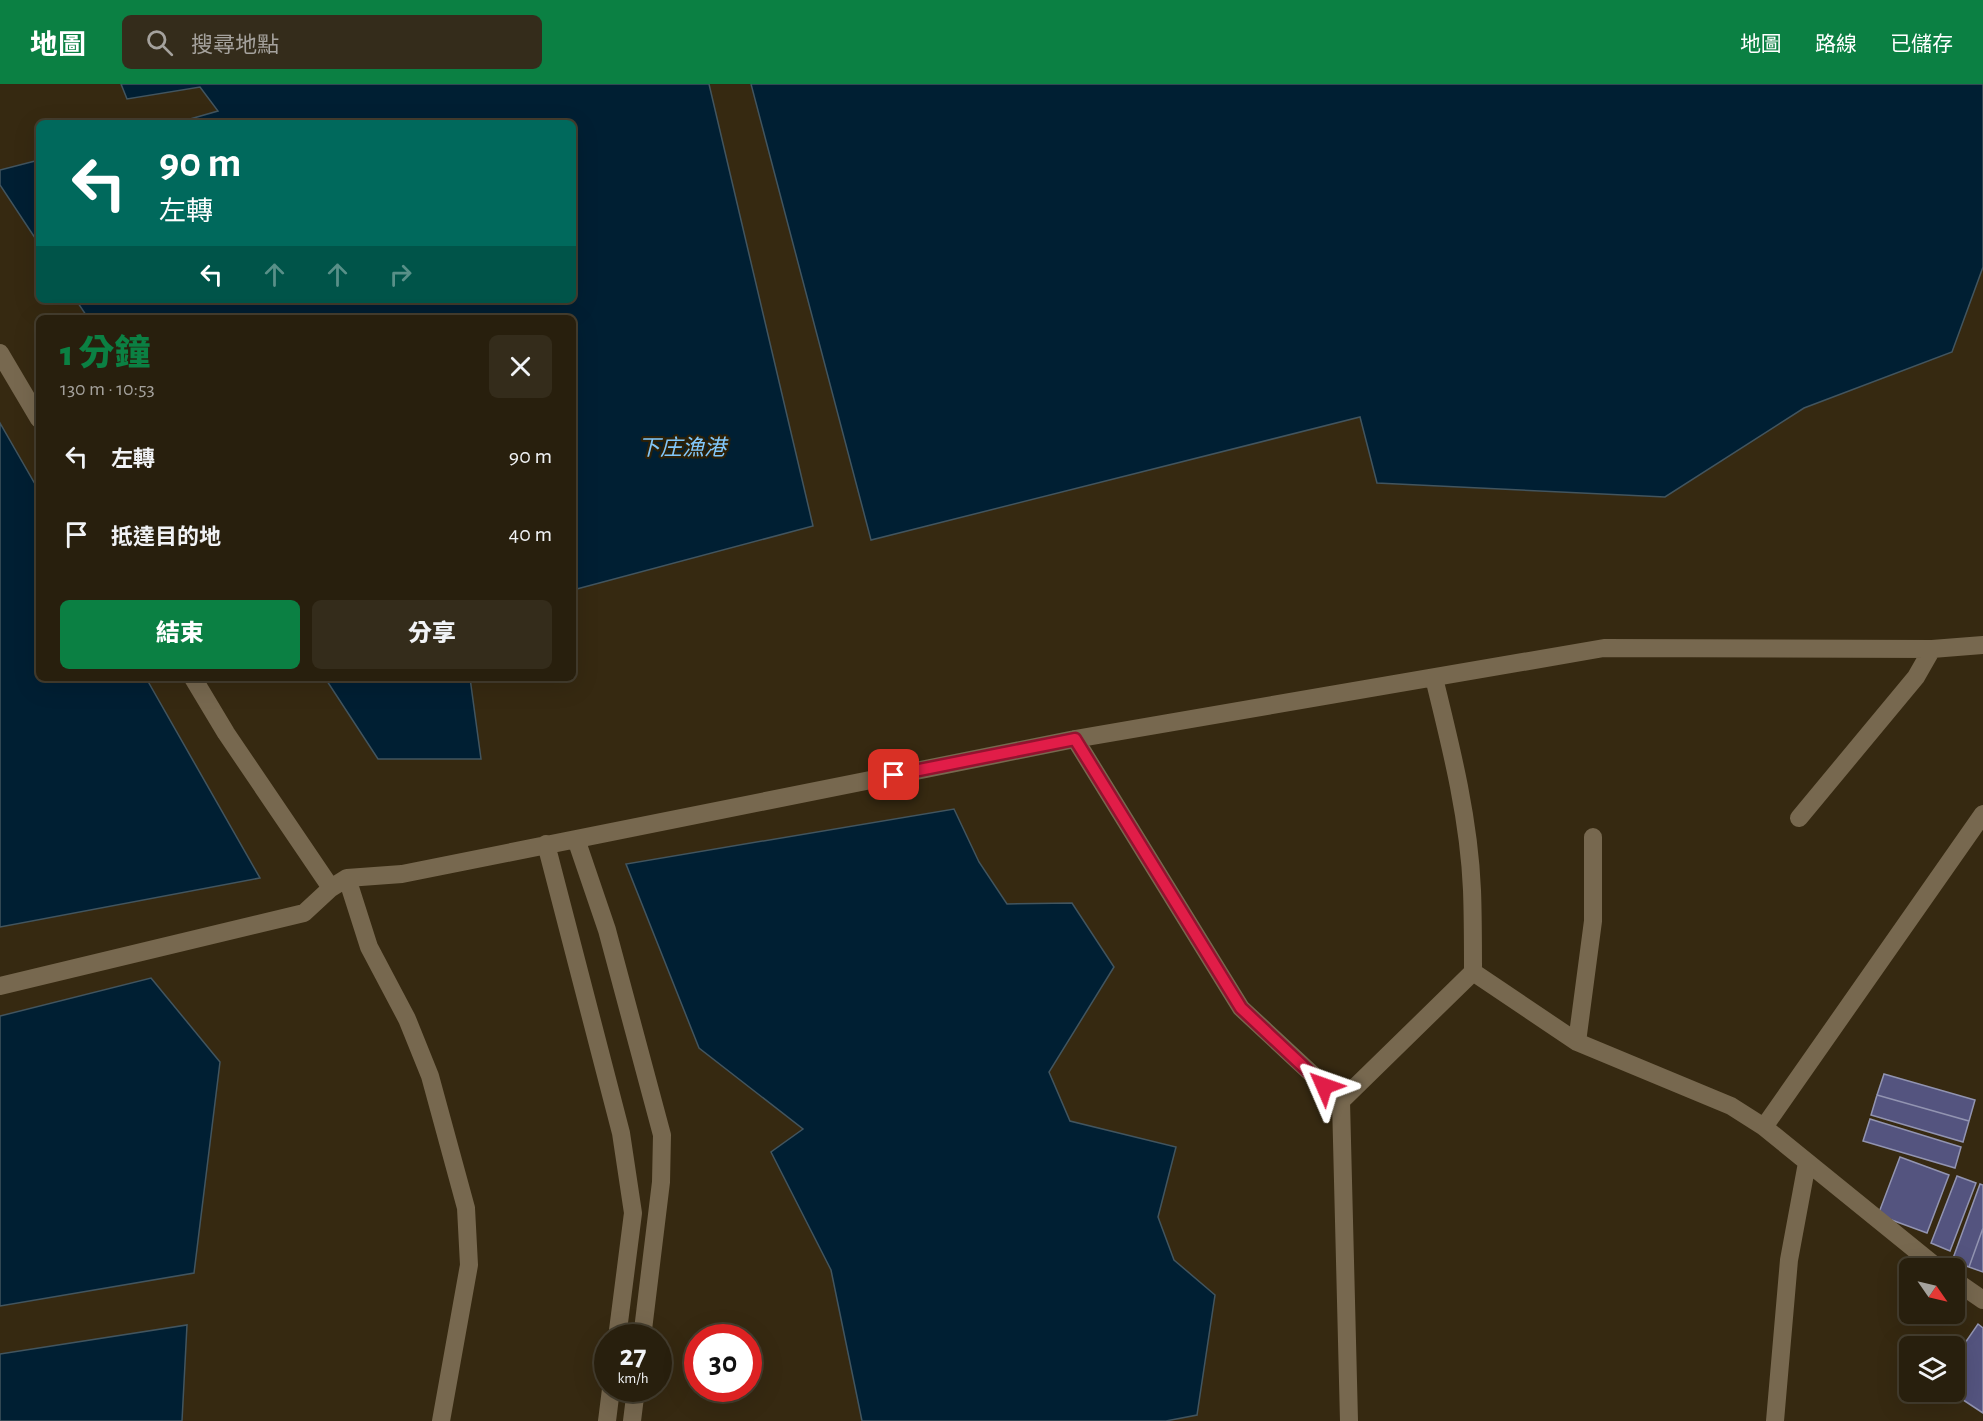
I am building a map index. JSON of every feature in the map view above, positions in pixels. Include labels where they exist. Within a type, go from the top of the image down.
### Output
[{"type":"street","points":[[0,353],[36,414]]},
{"type":"street","points":[[0,986],[304,913],[331,888],[347,878],[402,874],[1075,739],[1604,648],[1932,649],[1983,645]]},
{"type":"street","points":[[1799,818],[1916,677],[1932,649]]},
{"type":"street","points":[[1341,1101],[1473,972],[1472,888],[1463,809],[1454,758],[1434,678]]},
{"type":"street","points":[[195,681],[226,733],[331,888]]},
{"type":"street","points":[[1075,739],[1241,1008],[1341,1101],[1350,1421]]},
{"type":"street","points":[[1764,1127],[1983,814]]},
{"type":"street","points":[[1576,1042],[1593,921],[1593,837]]},
{"type":"street","points":[[576,839],[607,930],[662,1135],[661,1182],[644,1324]]},
{"type":"street","points":[[546,844],[621,1132],[633,1213],[619,1324]]},
{"type":"street","points":[[347,878],[369,947],[407,1019],[430,1076],[466,1208],[469,1265],[441,1421]]},
{"type":"street","points":[[1473,972],[1576,1042],[1731,1106],[1764,1127],[1925,1258]]},
{"type":"street","points":[[1775,1421],[1790,1260],[1807,1163]]},
{"type":"street","points":[[1965,1288],[1983,1300]]},
{"type":"street","points":[[607,1421],[609,1402]]},
{"type":"street","points":[[632,1421],[634,1402]]},
{"type":"water","name":"下庄漁港","points":[[121,84],[709,84],[813,526],[576,589],[576,315],[86,315],[78,303],[576,303],[576,120],[186,120],[218,111],[200,87],[127,99]]},
{"type":"water","points":[[751,84],[1983,84],[1983,267],[1952,352],[1804,408],[1665,497],[1377,483],[1360,417],[871,540]]},
{"type":"water","points":[[36,161],[36,239],[0,185],[0,170]]},
{"type":"water","points":[[0,423],[36,486],[36,681],[148,681],[260,878],[0,927]]},
{"type":"water","points":[[327,681],[470,681],[481,759],[378,759]]},
{"type":"water","points":[[954,809],[979,862],[1007,904],[1072,903],[1114,967],[1049,1072],[1070,1121],[1176,1147],[1158,1217],[1174,1260],[1215,1295],[1197,1415],[1166,1421],[862,1421],[831,1270],[771,1152],[803,1129],[699,1048],[626,864]]},
{"type":"water","points":[[151,978],[220,1062],[194,1273],[0,1306],[0,1016]]},
{"type":"water","points":[[187,1325],[182,1421],[0,1421],[0,1354]]},
{"type":"building","points":[[1884,1074],[1975,1100],[1969,1121],[1877,1095]]},
{"type":"building","points":[[1877,1095],[1969,1121],[1963,1142],[1871,1115]]},
{"type":"building","points":[[1870,1119],[1961,1147],[1955,1168],[1863,1141]]},
{"type":"building","points":[[1900,1157],[1949,1175],[1927,1233],[1878,1215]]},
{"type":"building","points":[[1957,1176],[1976,1183],[1950,1251],[1931,1243]]},
{"type":"building","points":[[1980,1184],[1983,1185],[1983,1228],[1969,1267],[1965,1266],[1965,1258],[1953,1258]]},
{"type":"building","points":[[1983,1228],[1983,1272],[1969,1267]]},
{"type":"building","points":[[1978,1324],[1983,1328],[1983,1413],[1965,1401],[1965,1343]]},
{"type":"route","points":[[894,775],[1075,739],[1241,1008],[1324,1086]]}]
